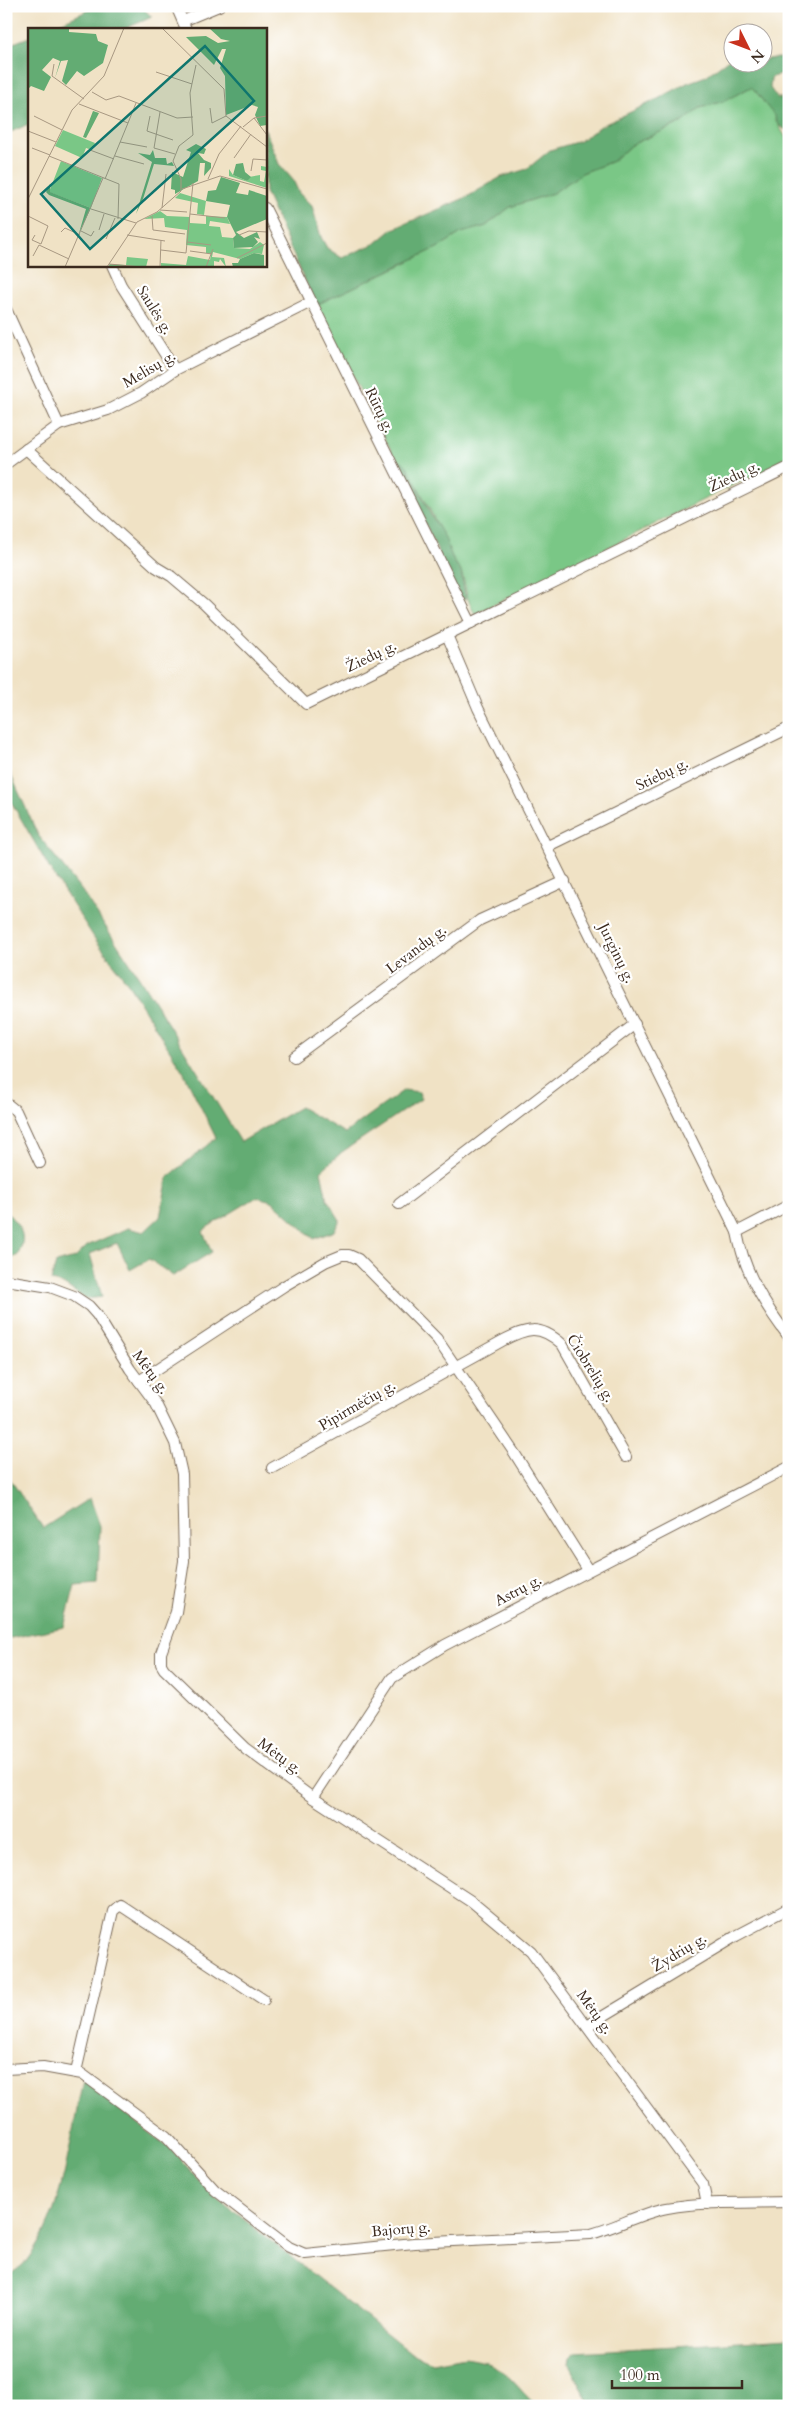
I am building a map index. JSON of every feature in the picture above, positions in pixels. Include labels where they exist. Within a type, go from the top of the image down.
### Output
[{"type":"street","points":[[176,6],[185,25],[219,6]]},
{"type":"street","name":"Rūtų g.","points":[[266,210],[471,623]]},
{"type":"street","name":"Saulės g.","points":[[112,266],[121,285],[175,370]]},
{"type":"street","name":"Melisų g.","points":[[6,464],[59,425],[108,410],[141,393],[175,370],[310,302]]},
{"type":"street","points":[[6,308],[59,425]]},
{"type":"street","name":"Žiedų g.","points":[[26,449],[156,567],[171,576],[204,604],[306,704],[789,467]]},
{"type":"street","name":"Jurginų g.","points":[[447,635],[478,708],[548,846],[737,1232],[748,1271],[768,1310],[789,1337]]},
{"type":"street","name":"Stiebų g.","points":[[548,846],[789,728]]},
{"type":"street","name":"Levandų g.","points":[[294,1057],[480,920],[565,882]]},
{"type":"street","points":[[399,1204],[635,1024]]},
{"type":"street","points":[[6,1102],[16,1111],[40,1163]]},
{"type":"street","points":[[737,1232],[789,1205]]},
{"type":"street","points":[[139,1381],[284,1286],[342,1254],[349,1254],[358,1259],[437,1339],[588,1570]]},
{"type":"street","name":"Mėtų g.","points":[[6,1280],[57,1289],[74,1296],[89,1306],[97,1315],[118,1353],[164,1417],[175,1443],[182,1474],[184,1561],[176,1612],[161,1653],[161,1664],[164,1669],[201,1708],[245,1748],[313,1798],[451,1887],[503,1926],[531,1951],[703,2184],[707,2204]]},
{"type":"street","name":"Čiobrelių g.","points":[[456,1366],[522,1330],[532,1329],[549,1334],[562,1344],[626,1457]]},
{"type":"street","name":"Pipirmėčių g.","points":[[272,1468],[456,1366]]},
{"type":"street","name":"Astrų g.","points":[[313,1798],[392,1678],[445,1645],[789,1467]]},
{"type":"street","points":[[6,2069],[43,2068],[76,2072],[113,1911],[120,1905],[264,2000]]},
{"type":"street","name":"Žydrių g.","points":[[588,2026],[728,1941],[789,1908]]},
{"type":"street","name":"Bajorų g.","points":[[76,2072],[151,2124],[166,2136],[215,2190],[298,2252],[305,2254],[492,2237],[591,2234],[666,2208],[707,2204],[789,2202]]},
{"type":"green space","points":[[98,6],[141,6],[152,17],[126,28],[49,28]]},
{"type":"green space","points":[[28,37],[28,124],[6,134],[6,46]]},
{"type":"green space","points":[[781,58],[786,71],[771,78],[770,88],[777,98],[789,98],[789,131],[779,125],[775,115],[751,87],[724,101],[700,108],[683,122],[631,145],[613,161],[582,173],[553,193],[510,207],[486,226],[461,233],[439,247],[316,305],[266,194],[266,132],[279,164],[293,180],[299,193],[312,206],[321,237],[327,248],[342,258],[376,243],[393,229],[467,197],[501,177],[527,169],[550,150],[580,141],[601,126],[687,83],[706,76],[722,64],[722,72],[772,72],[772,59]]},
{"type":"green space","points":[[751,87],[776,115],[775,119],[789,143],[789,460],[733,485],[475,614],[468,598],[461,572],[431,511],[407,467],[402,461],[397,462],[316,305],[439,247],[461,233],[486,226],[510,207],[553,193],[582,173],[613,161],[631,145],[683,122],[700,108],[724,101]]},
{"type":"green space","points":[[402,461],[407,466],[431,515],[444,536],[453,560],[461,572],[466,599],[460,600],[397,462]]},
{"type":"green space","points":[[6,764],[38,835],[82,891],[139,977],[241,1142],[300,1107],[345,1133],[404,1090],[419,1092],[421,1099],[342,1152],[321,1171],[327,1199],[340,1220],[334,1231],[314,1239],[272,1201],[257,1197],[206,1228],[203,1232],[212,1252],[173,1276],[149,1259],[130,1270],[117,1243],[90,1254],[102,1297],[86,1299],[63,1284],[51,1281],[56,1263],[75,1258],[87,1246],[128,1228],[144,1232],[160,1217],[168,1177],[216,1138],[184,1073],[129,985],[95,939],[51,871],[6,793]]},
{"type":"green space","points":[[6,1211],[19,1227],[22,1241],[18,1255],[6,1262]]},
{"type":"green space","points":[[6,1473],[43,1528],[90,1498],[100,1526],[98,1583],[75,1585],[64,1627],[6,1639]]},
{"type":"green space","points":[[83,2080],[170,2148],[211,2193],[415,2356],[433,2363],[465,2357],[486,2361],[510,2378],[536,2406],[6,2406],[6,2277],[27,2260],[50,2220],[64,2174]]},
{"type":"green space","points":[[789,2339],[789,2406],[591,2406],[569,2365],[570,2357],[576,2352]]}]
